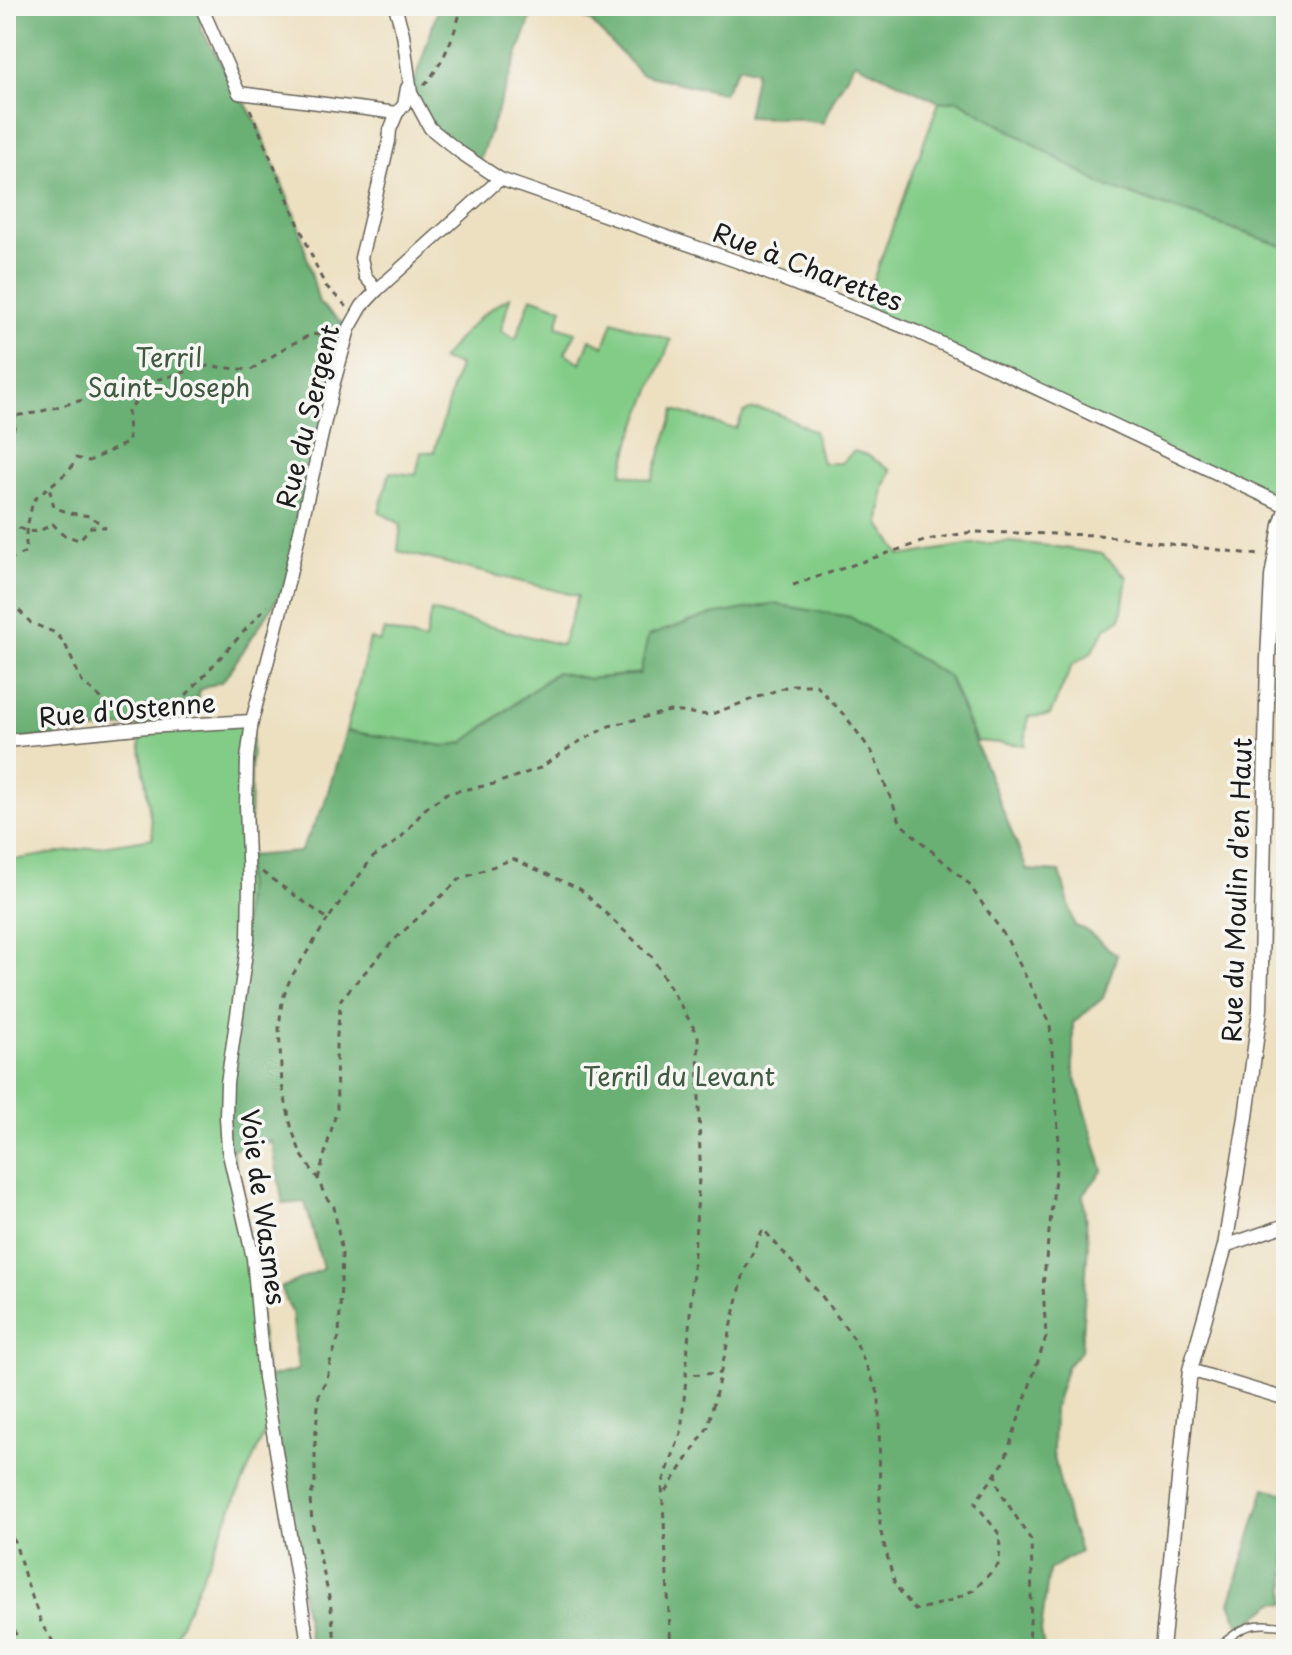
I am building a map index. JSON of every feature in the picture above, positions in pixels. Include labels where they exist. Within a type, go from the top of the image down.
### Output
[{"type":"street","points":[[201,6],[239,93],[397,113]]},
{"type":"street","name":"Rue à Charettes","points":[[395,6],[403,34],[410,87],[430,128],[500,179],[739,262],[903,326],[1286,508]]},
{"type":"street","points":[[377,290],[365,276],[361,258],[390,130],[410,87]]},
{"type":"street","name":"Rue du Sergent","points":[[252,721],[288,583],[333,386],[346,338],[356,316],[377,290],[500,179]]},
{"type":"street","name":"Rue du Moulin d'en Haut","points":[[1162,1649],[1190,1370],[1225,1246],[1260,1009],[1272,577],[1286,508]]},
{"type":"street","name":"Rue d'Ostenne","points":[[6,741],[153,726],[252,721]]},
{"type":"street","name":"Voie de Wasmes","points":[[252,721],[246,806],[248,940],[227,1083],[226,1128],[253,1258],[264,1378],[309,1649]]},
{"type":"street","points":[[1225,1246],[1286,1225]]},
{"type":"street","points":[[1190,1370],[1286,1399]]},
{"type":"lane","points":[[1215,1649],[1241,1628],[1263,1623],[1286,1627]]},
{"type":"path","points":[[410,87],[426,83],[436,71],[455,30],[462,6]]},
{"type":"path","points":[[239,93],[253,114],[320,275],[326,286],[356,316]]},
{"type":"path","points":[[6,417],[35,413],[207,366],[251,370],[312,334],[346,338]]},
{"type":"path","points":[[138,386],[138,398],[128,412],[129,442],[89,461],[76,458],[70,470],[33,501],[26,532],[26,552],[8,560],[7,580],[13,604],[31,623],[56,633],[65,644],[82,682],[118,714],[153,726],[267,606]]},
{"type":"path","points":[[6,438],[13,433],[16,415]]},
{"type":"path","points":[[6,510],[12,524],[26,532],[39,532],[53,524],[62,534],[79,540],[91,527],[105,527],[90,516],[54,507],[49,487]]},
{"type":"path","points":[[793,585],[927,540],[972,532],[1098,535],[1276,557]]},
{"type":"path","points":[[336,1649],[310,1499],[315,1482],[319,1393],[327,1379],[339,1337],[342,1254],[334,1207],[301,1154],[282,1085],[279,1028],[282,1001],[290,979],[372,858],[399,840],[425,809],[447,793],[494,784],[540,768],[609,726],[670,711],[709,715],[791,685],[816,685],[846,717],[872,752],[901,824],[968,883],[1007,939],[1050,1025],[1059,1142],[1043,1286],[1046,1337],[1004,1462],[975,1503],[1000,1535],[999,1564],[974,1590],[947,1602],[915,1610],[895,1585],[880,1529],[879,1395],[855,1340],[821,1295],[763,1229],[744,1272],[708,1427],[663,1496]]},
{"type":"path","points":[[318,1179],[337,1109],[336,1044],[341,999],[394,940],[460,879],[513,859],[580,889],[652,957],[698,1035],[700,1163],[686,1375],[681,1433],[662,1485],[671,1649]]},
{"type":"path","points":[[248,865],[328,919]]},
{"type":"path","points":[[686,1375],[721,1373]]},
{"type":"path","points":[[996,1472],[1002,1495],[1031,1540],[1029,1649]]},
{"type":"path","points":[[6,1527],[15,1542],[42,1625],[52,1640],[52,1649]]},
{"type":"path","points":[[6,1607],[21,1649]]},
{"type":"green space","name":"Terril Saint-Joseph","points":[[6,6],[201,6],[204,11],[201,29],[257,123],[297,220],[319,303],[349,329],[288,583],[223,681],[200,690],[190,719],[6,741]]},
{"type":"green space","points":[[439,6],[535,6],[478,164],[430,128],[411,93]]},
{"type":"green space","points":[[563,6],[1286,6],[1286,247],[1103,185],[958,100],[939,102],[855,62],[823,123],[747,117],[756,71],[739,66],[723,93],[641,74],[591,22]]},
{"type":"green space","points":[[958,100],[1103,185],[1286,247],[1286,506],[862,310],[939,102]]},
{"type":"green space","points":[[510,297],[501,331],[516,339],[531,297],[562,308],[557,326],[576,332],[565,353],[581,363],[590,339],[604,346],[613,321],[671,340],[631,439],[622,473],[652,480],[675,410],[736,428],[744,412],[771,411],[814,431],[822,463],[841,463],[854,451],[891,470],[884,488],[880,524],[901,556],[972,544],[1009,542],[1102,554],[1127,577],[1121,618],[1106,628],[1091,653],[1072,665],[1050,715],[1028,717],[1025,745],[976,741],[949,677],[850,617],[774,605],[640,673],[589,679],[556,672],[463,743],[445,746],[346,731],[370,639],[379,642],[385,630],[425,641],[431,611],[562,645],[578,596],[398,551],[401,524],[379,512],[390,472],[416,475],[421,452],[434,452],[459,365],[441,360],[472,324]]},
{"type":"green space","name":"Terril du Levant","points":[[774,604],[850,617],[949,677],[1027,870],[1060,872],[1075,926],[1084,929],[1117,955],[1103,998],[1073,1023],[1073,1069],[1103,1170],[1083,1195],[1088,1242],[1081,1351],[1067,1366],[1054,1408],[1053,1453],[1069,1521],[1080,1551],[1049,1570],[1041,1631],[1044,1649],[311,1649],[264,1378],[298,1370],[292,1312],[280,1288],[323,1269],[305,1202],[283,1204],[272,1141],[228,1150],[226,1117],[239,1006],[247,856],[300,852],[324,805],[346,731],[445,746],[463,743],[557,672],[589,679],[640,674],[648,636],[706,616]]},
{"type":"green space","points":[[252,721],[249,884],[226,1117],[253,1258],[271,1418],[170,1649],[6,1649],[6,861],[153,838],[138,726]]},
{"type":"green space","points":[[1265,1488],[1286,1494],[1286,1604],[1276,1602],[1241,1628],[1230,1603]]}]
